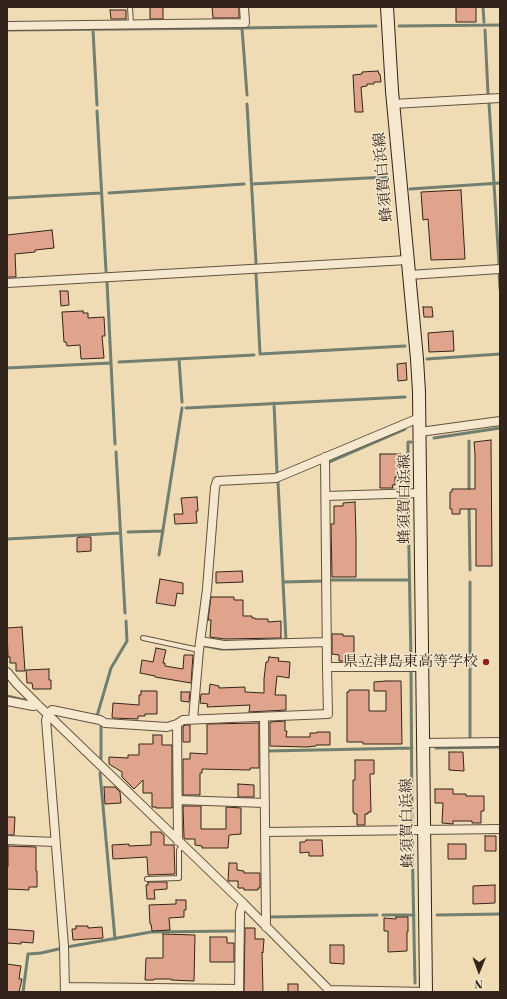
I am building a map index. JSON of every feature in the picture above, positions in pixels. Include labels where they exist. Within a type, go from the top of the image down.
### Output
[{"type":"main road","name":"蜂須賀白浜線","points":[[387,7],[393,104],[417,359],[420,418],[426,992]]},
{"type":"street","points":[[7,26],[245,23],[244,7]]},
{"type":"street","points":[[393,104],[500,98]]},
{"type":"street","points":[[7,283],[407,260]]},
{"type":"street","points":[[409,275],[500,269]]},
{"type":"street","points":[[193,719],[199,646],[207,589],[215,487],[217,481],[276,478],[420,418]]},
{"type":"street","points":[[420,432],[500,421]]},
{"type":"street","points":[[243,904],[240,912],[239,991],[65,990],[64,946],[46,720],[48,714],[52,710],[100,720],[105,723],[167,727],[177,724],[183,720],[193,719],[328,714],[325,457]]},
{"type":"street","points":[[326,496],[420,493]]},
{"type":"street","points":[[199,646],[327,642]]},
{"type":"street","points":[[328,667],[422,667]]},
{"type":"street","points":[[7,672],[38,705],[243,904],[330,991],[426,992]]},
{"type":"street","points":[[7,701],[33,706],[38,705]]},
{"type":"street","points":[[264,717],[266,927]]},
{"type":"street","points":[[177,724],[180,843]]},
{"type":"street","points":[[423,743],[500,742]]},
{"type":"street","points":[[178,800],[265,803]]},
{"type":"street","points":[[265,832],[500,830]]},
{"type":"street","points":[[7,840],[55,842]]},
{"type":"lane","points":[[130,7],[131,24]]},
{"type":"lane","points":[[143,638],[199,646]]},
{"type":"lane","points":[[147,879],[179,878],[180,843]]},
{"type":"building","points":[[150,7],[163,7],[163,19],[150,19]]},
{"type":"building","points":[[212,7],[239,7],[239,18],[213,18]]},
{"type":"building","points":[[456,7],[476,7],[476,22],[456,22]]},
{"type":"building","points":[[110,10],[126,10],[126,19],[111,19]]},
{"type":"building","points":[[378,71],[381,82],[374,82],[374,84],[367,84],[367,86],[361,87],[363,112],[355,112],[353,75],[362,74],[362,72]]},
{"type":"building","points":[[461,190],[465,259],[431,260],[428,219],[423,220],[421,192]]},
{"type":"building","points":[[52,230],[54,248],[15,254],[16,277],[7,277],[7,235]]},
{"type":"building","points":[[60,291],[68,291],[69,305],[61,306]]},
{"type":"building","points":[[423,307],[432,307],[433,317],[424,317]]},
{"type":"building","points":[[83,311],[83,313],[88,313],[88,318],[104,317],[105,336],[102,336],[104,358],[81,359],[80,345],[67,346],[66,342],[64,342],[62,312]]},
{"type":"building","points":[[453,331],[454,351],[429,352],[428,333]]},
{"type":"building","points":[[406,363],[407,380],[398,381],[397,364]]},
{"type":"building","points":[[491,440],[492,566],[476,566],[476,509],[460,509],[460,514],[452,514],[452,509],[450,509],[450,492],[452,492],[452,489],[475,489],[474,442]]},
{"type":"building","points":[[380,454],[401,454],[401,471],[397,471],[395,485],[392,485],[393,488],[380,488]]},
{"type":"building","points":[[197,497],[197,523],[175,524],[174,514],[183,514],[181,498]]},
{"type":"building","points":[[355,502],[356,577],[332,577],[331,524],[334,524],[334,506],[343,506],[343,503]]},
{"type":"building","points":[[91,537],[91,551],[77,552],[77,538]]},
{"type":"building","points":[[242,571],[243,582],[216,583],[216,572]]},
{"type":"building","points":[[160,579],[183,583],[183,594],[177,593],[175,606],[156,603]]},
{"type":"building","points":[[211,597],[234,597],[234,600],[243,600],[243,616],[252,616],[252,618],[255,619],[268,619],[268,622],[281,621],[281,638],[224,639],[210,637],[211,620],[208,620]]},
{"type":"building","points":[[22,627],[25,671],[16,671],[16,663],[10,663],[10,657],[8,657],[7,628]]},
{"type":"building","points":[[332,634],[354,636],[353,661],[339,661],[339,655],[332,654]]},
{"type":"building","points":[[156,648],[166,650],[163,663],[165,663],[165,666],[183,669],[184,655],[193,655],[191,683],[140,673],[142,660],[153,662]]},
{"type":"building","points":[[269,657],[279,658],[278,661],[290,662],[289,678],[277,676],[275,695],[286,695],[286,710],[249,712],[250,705],[207,707],[208,704],[200,703],[201,694],[209,694],[210,684],[219,686],[219,688],[245,687],[245,692],[264,693],[266,662],[268,662]]},
{"type":"building","points":[[49,669],[51,689],[33,689],[32,683],[27,683],[26,670]]},
{"type":"building","points":[[401,681],[402,744],[363,744],[363,742],[347,742],[347,692],[349,692],[349,690],[369,690],[369,711],[386,711],[386,691],[374,691],[374,682]]},
{"type":"building","points":[[141,691],[157,691],[157,714],[145,714],[145,716],[138,716],[138,719],[112,717],[113,703],[139,705],[139,695],[141,695]]},
{"type":"building","points":[[181,692],[190,692],[189,702],[181,701]]},
{"type":"building","points":[[285,721],[285,731],[287,731],[286,737],[310,737],[310,733],[330,732],[330,745],[316,745],[307,747],[270,746],[270,722]]},
{"type":"building","points":[[259,723],[259,768],[250,768],[250,770],[202,769],[202,773],[200,773],[200,795],[183,795],[183,759],[190,759],[190,753],[207,754],[207,724]]},
{"type":"building","points":[[185,725],[190,725],[190,742],[183,742],[183,727]]},
{"type":"building","points":[[153,735],[162,735],[162,745],[172,745],[172,808],[152,807],[152,793],[143,793],[143,780],[134,789],[122,777],[122,772],[109,764],[109,757],[128,758],[128,755],[139,755],[139,744],[153,744]]},
{"type":"building","points":[[449,752],[463,752],[464,771],[449,770]]},
{"type":"building","points":[[355,760],[374,760],[374,774],[370,774],[371,812],[365,814],[365,825],[357,825],[357,814],[354,814],[353,812],[353,780],[355,780]]},
{"type":"building","points":[[238,784],[254,785],[254,797],[238,797]]},
{"type":"building","points":[[104,787],[115,787],[120,792],[121,803],[105,804]]},
{"type":"building","points":[[435,789],[453,789],[453,794],[466,794],[466,796],[484,796],[484,811],[481,811],[481,823],[472,823],[472,821],[453,821],[453,824],[442,823],[443,803],[435,803]]},
{"type":"building","points":[[183,806],[201,806],[201,829],[226,829],[226,807],[241,808],[241,834],[229,835],[228,848],[202,848],[202,846],[195,845],[195,839],[184,838]]},
{"type":"building","points":[[7,817],[15,817],[14,835],[7,835]]},
{"type":"building","points":[[151,832],[161,832],[164,835],[164,845],[174,845],[175,874],[148,875],[147,857],[113,859],[112,845],[151,845]]},
{"type":"building","points":[[485,836],[496,836],[496,851],[485,851]]},
{"type":"building","points":[[306,840],[322,840],[323,856],[309,856],[309,852],[300,853],[300,842],[305,842]]},
{"type":"building","points":[[448,844],[466,844],[466,859],[448,859]]},
{"type":"building","points":[[8,846],[36,847],[37,887],[29,887],[29,890],[7,889]]},
{"type":"building","points":[[229,863],[237,863],[237,870],[244,871],[244,873],[260,873],[260,888],[258,888],[258,890],[244,890],[244,888],[238,888],[238,881],[228,881]]},
{"type":"building","points":[[148,882],[167,882],[167,889],[154,890],[155,899],[147,899],[146,885],[148,885]]},
{"type":"building","points":[[495,885],[495,903],[473,904],[473,886]]},
{"type":"building","points":[[176,900],[186,900],[184,917],[169,918],[170,930],[152,931],[149,905],[176,904]]},
{"type":"building","points":[[396,917],[408,917],[407,951],[388,952],[388,931],[384,931],[384,918],[396,919]]},
{"type":"building","points":[[76,926],[88,926],[88,928],[102,927],[103,938],[73,940],[72,929],[76,929]]},
{"type":"building","points":[[245,928],[255,928],[255,939],[264,939],[263,953],[262,952],[263,992],[244,992]]},
{"type":"building","points":[[7,929],[34,931],[33,943],[7,943]]},
{"type":"building","points":[[163,934],[195,935],[194,981],[171,979],[145,980],[146,958],[163,958]]},
{"type":"building","points":[[210,937],[227,937],[227,943],[234,943],[234,962],[210,962]]},
{"type":"building","points":[[330,945],[344,945],[344,964],[330,963]]},
{"type":"building","points":[[7,964],[21,966],[19,979],[22,979],[19,992],[7,992]]},
{"type":"building","points":[[288,984],[298,984],[298,992],[288,992]]},
{"type":"waterway","points":[[483,7],[484,22]]},
{"type":"waterway","points":[[399,26],[500,25]]},
{"type":"waterway","points":[[7,30],[376,26]]},
{"type":"waterway","points":[[242,28],[247,95]]},
{"type":"waterway","points":[[93,30],[97,105]]},
{"type":"waterway","points":[[485,30],[488,94]]},
{"type":"waterway","points":[[489,103],[499,264]]},
{"type":"waterway","points":[[247,104],[256,263]]},
{"type":"waterway","points":[[97,111],[106,271]]},
{"type":"waterway","points":[[252,184],[387,177]]},
{"type":"waterway","points":[[410,189],[500,183]]},
{"type":"waterway","points":[[109,193],[244,184]]},
{"type":"waterway","points":[[7,198],[101,193]]},
{"type":"waterway","points":[[256,273],[260,354],[405,346]]},
{"type":"waterway","points":[[499,273],[500,289]]},
{"type":"waterway","points":[[107,282],[115,444]]},
{"type":"waterway","points":[[427,359],[500,354]]},
{"type":"waterway","points":[[119,362],[254,355]]},
{"type":"waterway","points":[[179,359],[182,402]]},
{"type":"waterway","points":[[7,368],[111,363]]},
{"type":"waterway","points":[[186,408],[405,397]]},
{"type":"waterway","points":[[274,403],[277,473]]},
{"type":"waterway","points":[[159,555],[182,408]]},
{"type":"waterway","points":[[434,438],[500,428]]},
{"type":"waterway","points":[[329,462],[405,429]]},
{"type":"waterway","points":[[469,441],[469,492]]},
{"type":"waterway","points":[[408,488],[408,442],[411,442]]},
{"type":"waterway","points":[[116,452],[125,613]]},
{"type":"waterway","points":[[278,482],[286,641]]},
{"type":"waterway","points":[[408,501],[411,661]]},
{"type":"waterway","points":[[469,505],[470,570]]},
{"type":"waterway","points":[[128,532],[163,531]]},
{"type":"waterway","points":[[7,539],[120,533]]},
{"type":"waterway","points":[[329,580],[409,580]]},
{"type":"waterway","points":[[283,582],[325,581]]},
{"type":"waterway","points":[[470,582],[470,739]]},
{"type":"waterway","points":[[94,715],[97,716],[111,668],[127,641],[126,621]]},
{"type":"waterway","points":[[206,646],[221,649],[278,647]]},
{"type":"waterway","points":[[411,672],[412,824]]},
{"type":"waterway","points":[[7,696],[24,700]]},
{"type":"waterway","points":[[101,723],[101,760]]},
{"type":"waterway","points":[[436,748],[500,747]]},
{"type":"waterway","points":[[268,751],[412,748]]},
{"type":"waterway","points":[[100,773],[115,939]]},
{"type":"waterway","points":[[412,836],[415,983]]},
{"type":"waterway","points":[[437,915],[500,914]]},
{"type":"waterway","points":[[270,917],[377,915]]},
{"type":"waterway","points":[[383,915],[414,915]]},
{"type":"waterway","points":[[67,947],[151,932],[234,931]]},
{"type":"waterway","points":[[23,992],[28,954],[41,953],[63,948]]},
{"type":"place","name":"県立津島東高等学校","points":[[486,662]]}]
